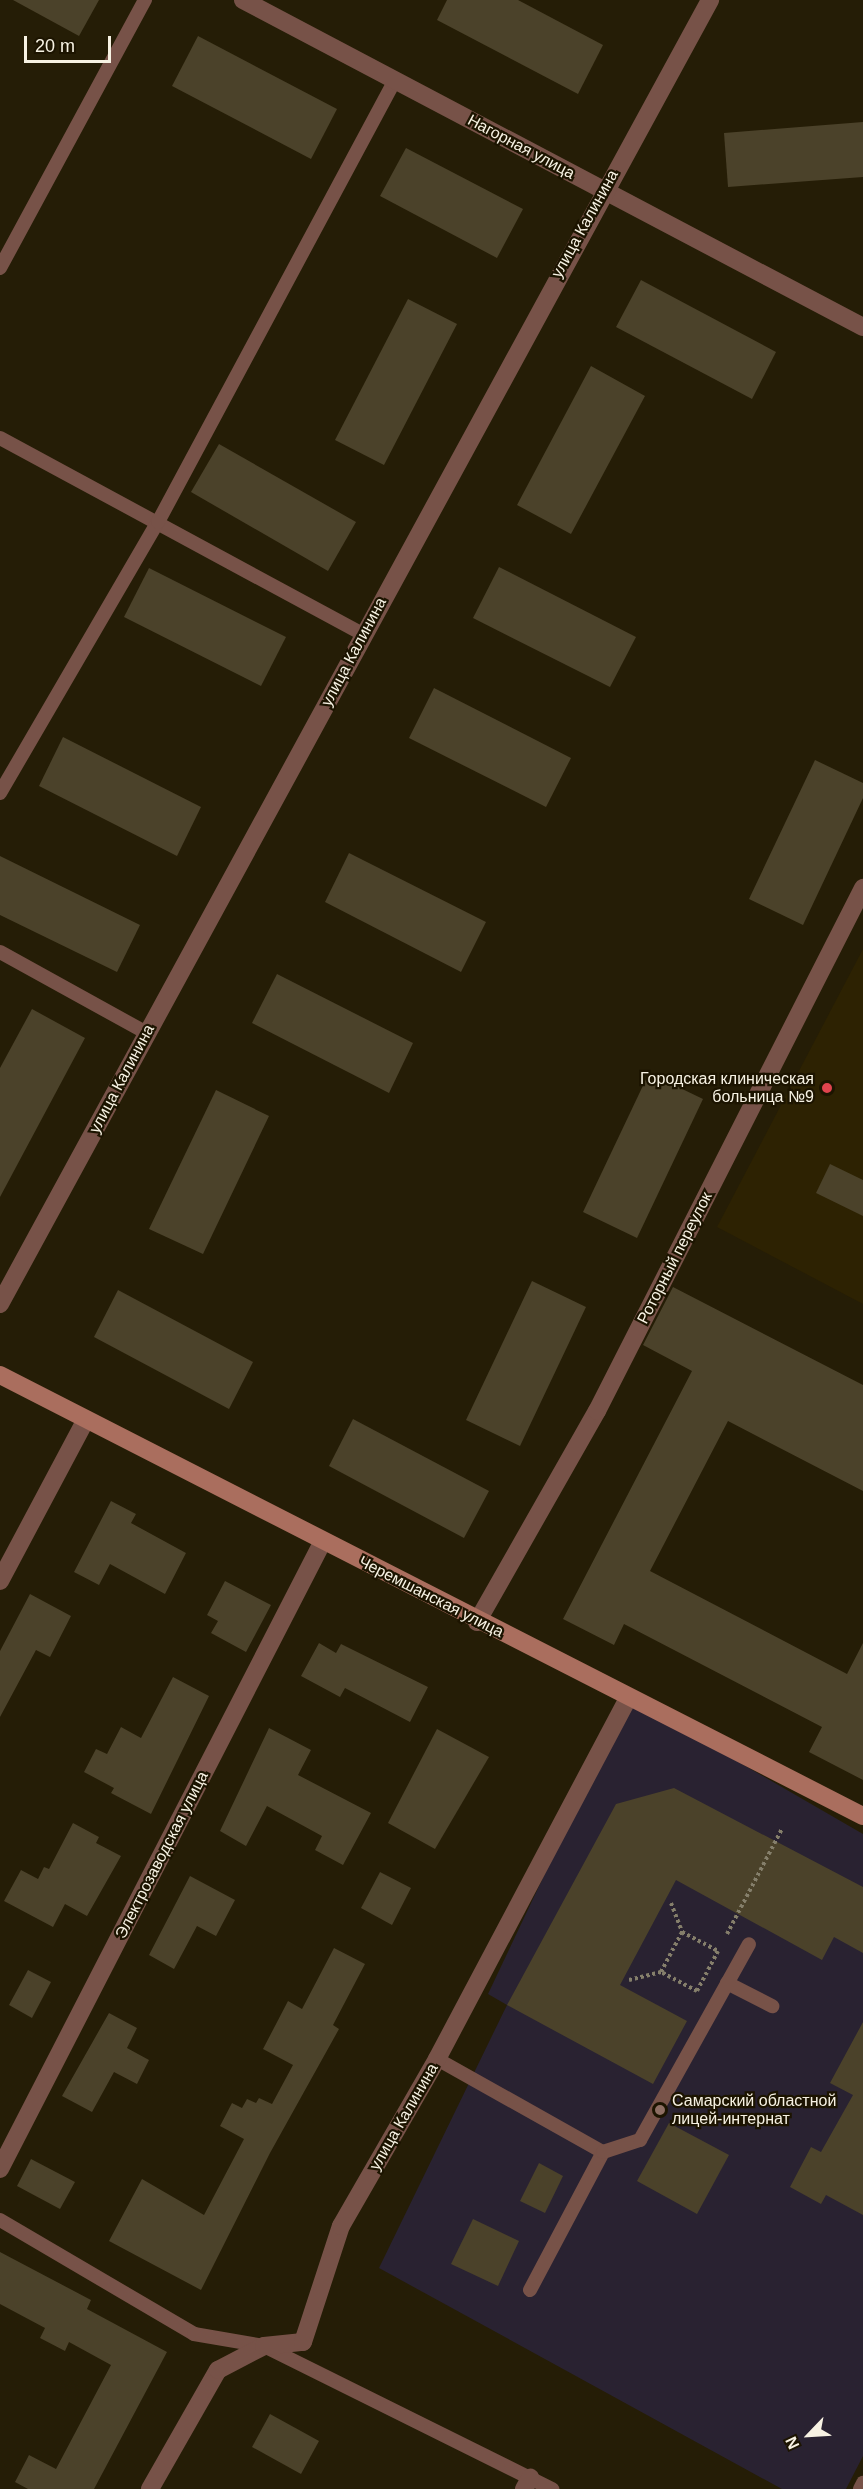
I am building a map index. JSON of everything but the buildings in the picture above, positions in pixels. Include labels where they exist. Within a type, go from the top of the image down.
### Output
[{"type":"street","name":"Нагорная улица","points":[[243,0],[863,327]]},
{"type":"street","name":"улица Калинина","points":[[0,1304],[603,190],[710,0]]},
{"type":"street","name":"Роторный переулок","points":[[477,1622],[597,1411],[863,888]]},
{"type":"street","name":"Черемшанская улица","points":[[0,1375],[477,1622],[863,1816]]},
{"type":"street","points":[[0,1581],[86,1419]]},
{"type":"street","name":"Электрозаводская улица","points":[[0,2169],[323,1541]]},
{"type":"street","name":"улица Калинина","points":[[150,2489],[218,2370],[264,2346],[303,2342],[341,2226],[437,2060],[628,1698]]},
{"type":"lane","points":[[0,268],[145,0]]},
{"type":"lane","points":[[0,793],[158,522],[394,80]]},
{"type":"lane","points":[[0,438],[363,634]]},
{"type":"lane","points":[[1,954],[147,1033]]},
{"type":"lane","points":[[530,2290],[603,2152],[640,2140],[749,1944]]},
{"type":"lane","points":[[727,1983],[772,2006]]},
{"type":"lane","points":[[437,2060],[603,2152]]},
{"type":"lane","points":[[0,2220],[194,2334],[264,2346],[527,2483],[552,2489]]},
{"type":"lane","points":[[860,2489],[863,2483]]},
{"type":"path","points":[[629,1980],[661,1972],[697,1991],[782,1829]]},
{"type":"path","points":[[671,1903],[682,1932],[718,1951]]},
{"type":"path","points":[[661,1972],[682,1932]]},
{"type":"shaded area","name":"Городская клиническая больница №9","points":[[863,949],[863,1304],[717,1227]]},
{"type":"shaded area","name":"Самарский областной лицей-интернат","points":[[628,1698],[863,1834],[863,2456],[846,2489],[782,2489],[379,2268],[507,2005],[488,1994]]},
{"type":"place","name":"Городская клиническая больница №9","points":[[827,1088]]},
{"type":"place","name":"Самарский областной лицей-интернат","points":[[660,2110]]}]
